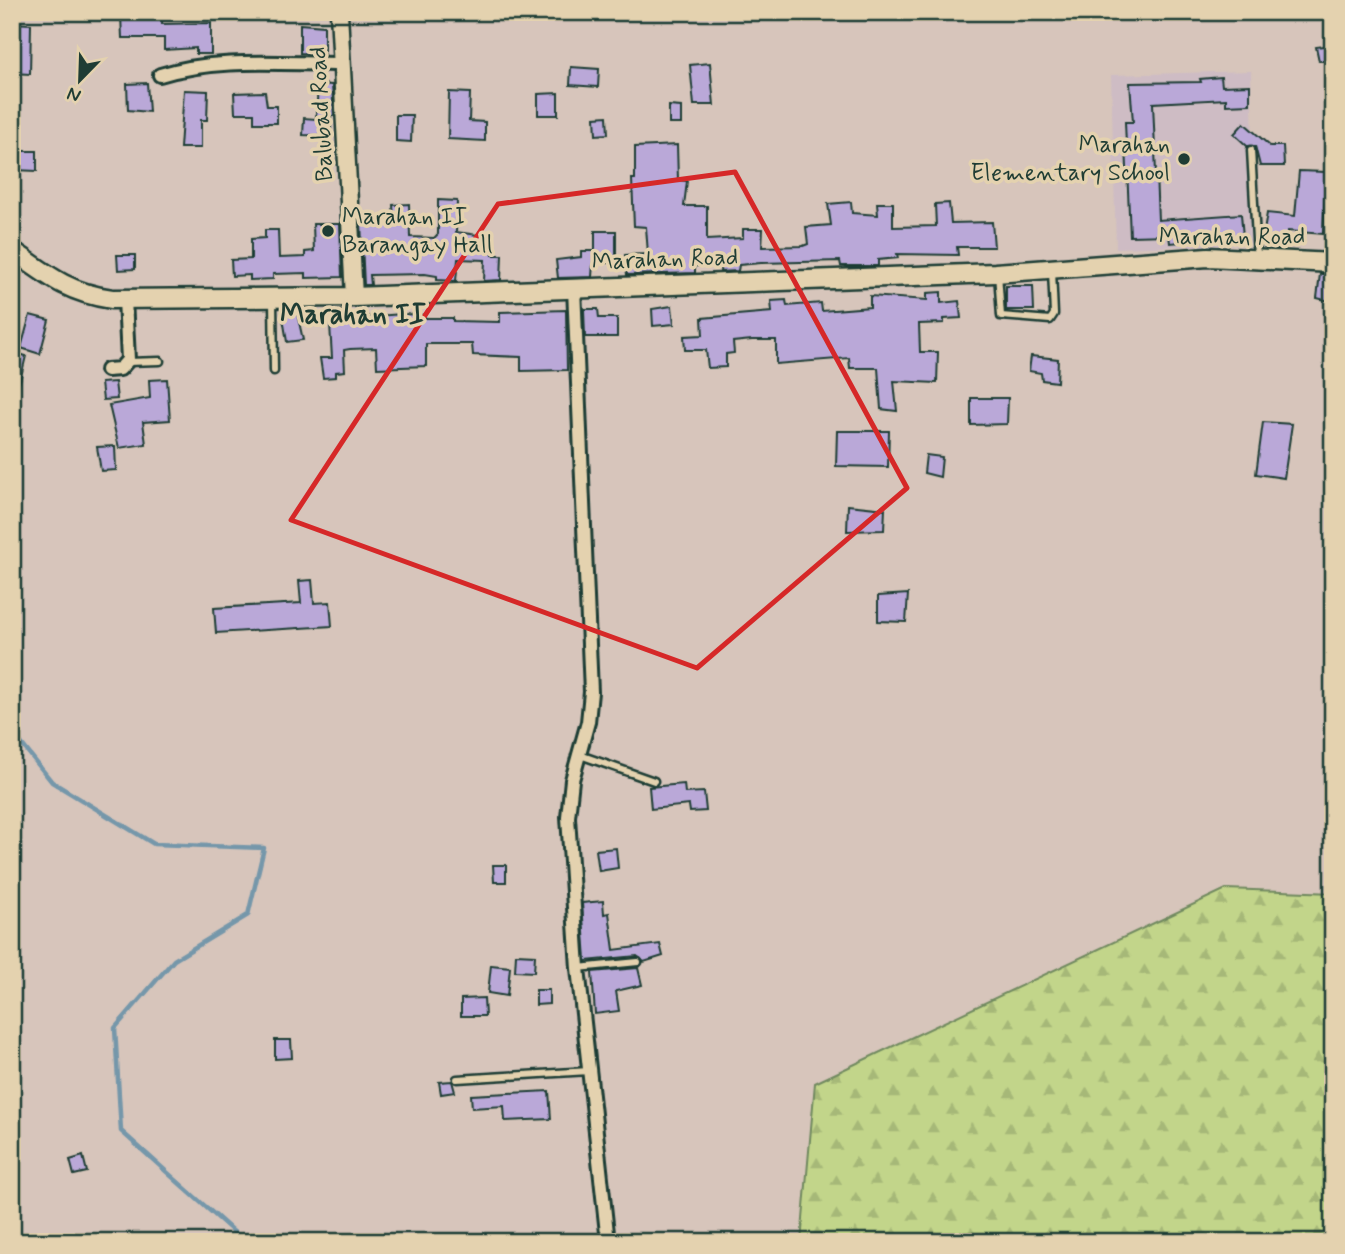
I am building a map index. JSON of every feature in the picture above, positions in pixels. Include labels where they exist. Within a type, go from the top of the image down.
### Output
[{"type":"main road","name":"Marahan Road","points":[[12,250],[66,288],[86,296],[125,299],[354,297],[998,273],[1208,257],[1333,263]]},
{"type":"street","name":"Balubad Road","points":[[340,12],[354,297]]},
{"type":"street","points":[[160,75],[188,66],[215,63],[342,64]]},
{"type":"street","points":[[574,288],[591,692],[588,722],[568,817],[578,968],[608,1242]]},
{"type":"street","points":[[107,370],[120,369],[127,362],[125,299]]},
{"type":"lane","points":[[1251,150],[1257,259]]},
{"type":"lane","points":[[998,273],[1000,316],[1050,320],[1054,314],[1052,269]]},
{"type":"lane","points":[[273,297],[274,371]]},
{"type":"lane","points":[[127,362],[160,361]]},
{"type":"lane","points":[[579,755],[654,782]]},
{"type":"lane","points":[[578,968],[638,962]]},
{"type":"lane","points":[[457,1079],[589,1071]]},
{"type":"highlighted area","points":[[735,172],[907,488],[697,668],[291,520],[498,204]]},
{"type":"shaded area","name":"Marahan Elementary School","points":[[1251,71],[1256,244],[1116,248],[1111,75]]},
{"type":"green space","points":[[1226,889],[1333,893],[1333,1242],[801,1242],[815,1083]]},
{"type":"building","points":[[163,12],[162,24],[211,23],[211,54],[196,54],[196,48],[164,50],[164,38],[122,38],[121,15]]},
{"type":"building","points":[[12,23],[31,24],[30,74],[12,73]]},
{"type":"building","points":[[300,24],[324,26],[324,54],[300,53]]},
{"type":"building","points":[[1331,45],[1333,61],[1319,61],[1316,47]]},
{"type":"building","points":[[710,63],[714,105],[694,105],[690,65]]},
{"type":"building","points":[[571,67],[599,69],[598,87],[570,85]]},
{"type":"building","points":[[1221,77],[1222,86],[1250,85],[1250,104],[1226,105],[1226,99],[1153,103],[1158,220],[1241,214],[1243,237],[1170,243],[1169,235],[1130,236],[1125,122],[1133,122],[1130,83],[1201,82],[1200,79]]},
{"type":"building","points":[[147,83],[149,112],[128,110],[127,84]]},
{"type":"building","points":[[318,84],[332,85],[334,116],[331,116],[331,136],[303,135],[304,118],[316,119]]},
{"type":"building","points":[[184,90],[208,91],[207,120],[201,120],[201,148],[180,148]]},
{"type":"building","points":[[265,92],[267,106],[277,106],[277,123],[254,123],[254,113],[235,113],[234,93]]},
{"type":"building","points":[[449,92],[470,93],[469,121],[485,122],[485,141],[448,139]]},
{"type":"building","points":[[558,93],[558,115],[538,115],[538,94]]},
{"type":"building","points":[[669,106],[681,107],[681,124],[669,124]]},
{"type":"building","points":[[396,115],[412,115],[411,142],[396,141]]},
{"type":"building","points":[[607,116],[608,134],[596,135],[595,117]]},
{"type":"building","points":[[1244,123],[1270,146],[1283,146],[1284,166],[1260,166],[1255,146],[1247,146],[1234,134]]},
{"type":"building","points":[[677,145],[678,180],[687,181],[684,206],[707,206],[707,240],[743,238],[743,229],[763,229],[762,247],[803,246],[808,244],[806,227],[831,225],[828,204],[851,202],[852,213],[878,215],[877,203],[893,203],[893,227],[936,226],[935,204],[949,203],[951,223],[992,222],[994,247],[957,247],[958,255],[897,254],[898,258],[878,260],[878,266],[841,266],[840,261],[761,263],[739,265],[738,271],[720,272],[721,265],[695,266],[695,273],[627,275],[625,255],[648,254],[646,227],[634,226],[632,179],[635,179],[635,147]]},
{"type":"building","points":[[15,151],[37,151],[37,171],[15,170]]},
{"type":"building","points":[[1299,171],[1326,172],[1323,234],[1288,231],[1286,247],[1262,244],[1267,213],[1295,216]]},
{"type":"building","points":[[438,200],[457,201],[456,232],[492,237],[493,255],[502,255],[501,280],[484,281],[485,260],[458,259],[456,281],[437,280],[437,276],[425,274],[370,275],[371,285],[364,285],[361,222],[394,219],[393,205],[409,204],[410,237],[434,238],[438,234]]},
{"type":"building","points":[[313,224],[340,224],[342,277],[306,278],[306,273],[273,274],[273,279],[250,280],[250,275],[232,276],[231,260],[251,259],[251,239],[265,238],[265,230],[278,230],[279,258],[305,257],[305,252],[314,251]]},
{"type":"building","points":[[595,231],[616,231],[616,263],[593,263],[592,277],[558,278],[556,260],[581,257],[581,251],[595,251]]},
{"type":"building","points":[[117,255],[135,255],[135,269],[118,270]]},
{"type":"building","points":[[1320,274],[1333,274],[1333,302],[1317,298]]},
{"type":"building","points":[[1006,286],[1033,286],[1034,310],[1006,310]]},
{"type":"building","points":[[941,292],[941,303],[959,301],[961,318],[944,319],[944,323],[919,324],[920,352],[938,352],[937,383],[894,381],[897,411],[881,409],[878,368],[850,368],[849,358],[776,364],[776,340],[752,340],[733,342],[734,353],[726,354],[726,367],[708,368],[706,350],[685,350],[684,336],[703,335],[702,318],[772,312],[771,301],[786,300],[787,306],[821,303],[822,311],[870,307],[870,296],[927,300],[927,293]]},
{"type":"building","points":[[672,306],[674,324],[653,326],[652,309]]},
{"type":"building","points":[[584,309],[598,309],[599,318],[617,318],[617,337],[585,337]]},
{"type":"building","points":[[348,310],[349,318],[403,314],[424,315],[424,318],[453,318],[453,321],[500,322],[500,312],[566,310],[567,370],[521,371],[521,357],[473,355],[472,344],[426,344],[426,366],[377,368],[376,348],[350,349],[344,350],[345,371],[336,372],[336,377],[323,378],[320,358],[332,358],[330,324],[337,323],[336,311]]},
{"type":"building","points":[[282,312],[297,313],[303,340],[287,342]]},
{"type":"building","points":[[30,315],[49,320],[40,354],[21,348]]},
{"type":"building","points":[[12,352],[26,356],[17,393],[12,392]]},
{"type":"building","points":[[1031,356],[1058,359],[1057,382],[1042,380],[1041,373],[1029,371]]},
{"type":"building","points":[[167,379],[170,420],[143,422],[146,444],[119,448],[109,405],[150,398],[149,380]]},
{"type":"building","points":[[115,382],[117,399],[103,400],[101,383]]},
{"type":"building","points":[[971,398],[1008,398],[1007,424],[971,425]]},
{"type":"building","points":[[1263,422],[1292,424],[1284,478],[1256,474]]},
{"type":"building","points":[[837,431],[889,431],[888,467],[836,466]]},
{"type":"building","points":[[115,446],[116,470],[101,471],[97,447]]},
{"type":"building","points":[[926,455],[942,457],[940,477],[924,473]]},
{"type":"building","points":[[848,505],[885,509],[884,530],[847,531]]},
{"type":"building","points":[[312,580],[314,603],[330,602],[332,626],[216,633],[214,608],[301,603],[299,581]]},
{"type":"building","points":[[908,594],[906,622],[878,621],[878,596]]},
{"type":"building","points":[[684,784],[685,793],[704,792],[706,811],[690,812],[689,805],[651,809],[649,787]]},
{"type":"building","points":[[616,848],[618,868],[599,871],[596,850]]},
{"type":"building","points":[[493,865],[506,865],[506,882],[494,882]]},
{"type":"building","points":[[603,901],[604,914],[609,913],[614,950],[660,944],[663,956],[644,962],[637,956],[586,961],[582,903]]},
{"type":"building","points":[[516,954],[535,955],[534,972],[515,971]]},
{"type":"building","points":[[491,965],[510,967],[507,996],[488,993]]},
{"type":"building","points":[[638,968],[642,985],[616,991],[619,1011],[595,1014],[592,972]]},
{"type":"building","points":[[536,990],[549,990],[549,1004],[536,1005]]},
{"type":"building","points":[[484,998],[485,1016],[461,1016],[461,999]]},
{"type":"building","points":[[275,1040],[291,1040],[292,1058],[275,1059]]},
{"type":"building","points":[[452,1081],[455,1092],[441,1094],[439,1082]]},
{"type":"building","points":[[549,1091],[551,1119],[505,1121],[504,1106],[472,1108],[471,1095]]},
{"type":"building","points":[[83,1156],[87,1172],[74,1175],[70,1160]]},
{"type":"waterway","points":[[12,732],[52,782],[154,844],[264,848],[248,915],[174,960],[115,1028],[121,1131],[245,1242]]},
{"type":"place","name":"Marahan Elementary School","points":[[1184,159]]},
{"type":"place","name":"Marahan II Barangay Hall","points":[[328,231]]},
{"type":"district","name":"Marahan II","points":[[353,315]]}]
